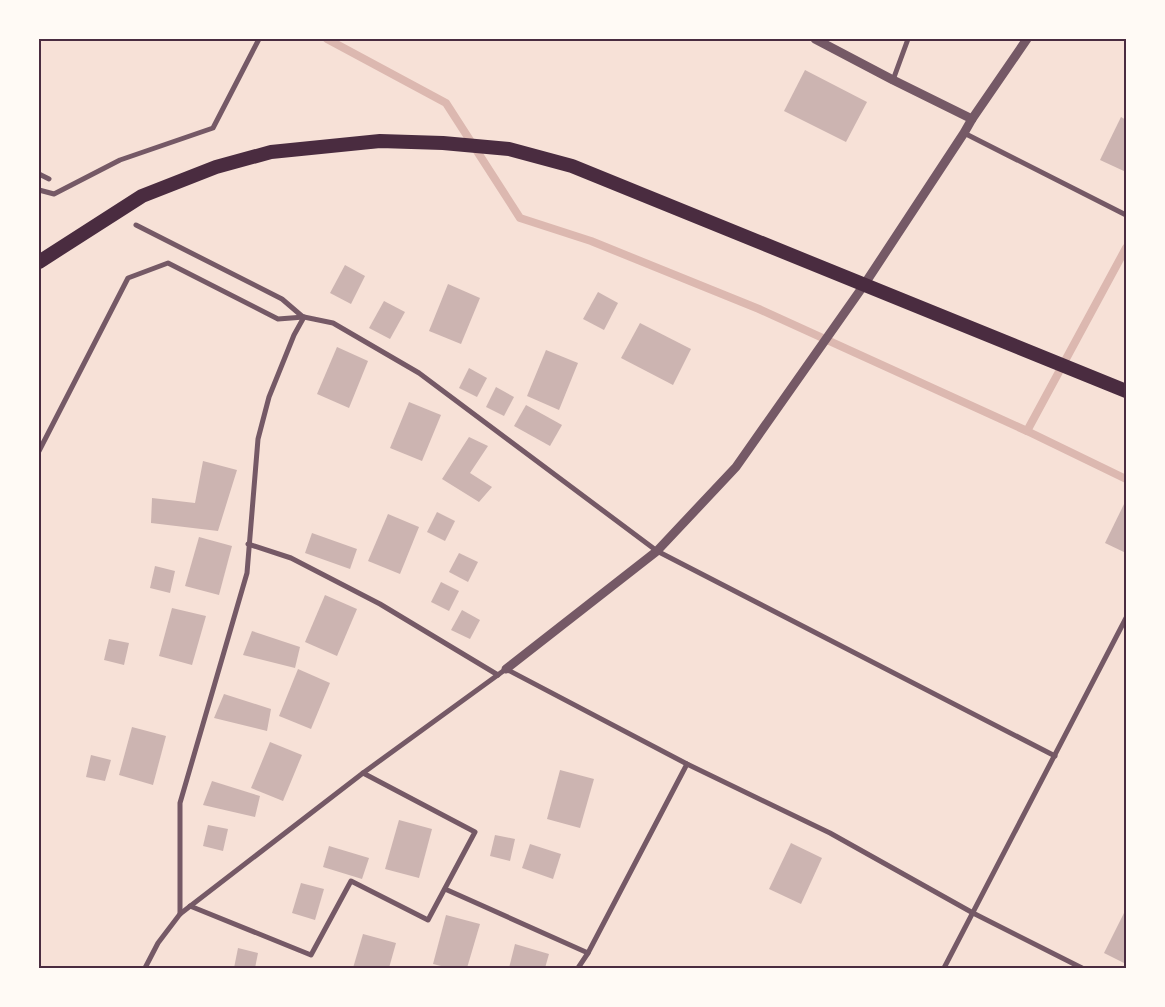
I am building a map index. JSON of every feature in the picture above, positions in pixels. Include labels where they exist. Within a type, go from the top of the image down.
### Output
[{"type":"highway","points":[[39,262],[142,196],[216,167],[272,152],[380,141],[443,143],[508,149],[572,166],[1126,391]]},
{"type":"street","points":[[39,190],[54,194],[120,160],[213,128],[258,39]]},
{"type":"street","points":[[815,39],[972,119]]},
{"type":"street","points":[[893,80],[908,39]]},
{"type":"street","points":[[145,968],[158,943],[180,914],[363,773],[506,669],[657,551],[736,467],[864,285],[972,119],[1027,39]]},
{"type":"street","points":[[964,133],[1126,215]]},
{"type":"street","points":[[39,174],[49,179]]},
{"type":"street","points":[[136,225],[282,299],[304,317]]},
{"type":"street","points":[[39,451],[128,278],[168,262],[278,318],[304,317],[333,323],[419,373],[657,551],[1055,756]]},
{"type":"street","points":[[180,914],[180,803],[247,574],[258,439],[269,397],[294,335],[304,317]]},
{"type":"street","points":[[248,544],[291,558],[380,604],[498,675]]},
{"type":"street","points":[[944,968],[1126,618]]},
{"type":"street","points":[[506,669],[687,764],[830,834],[973,913],[1082,968]]},
{"type":"street","points":[[578,968],[687,764]]},
{"type":"street","points":[[190,906],[311,955],[351,881],[428,920],[475,832],[363,773]]},
{"type":"street","points":[[445,888],[588,952]]},
{"type":"building","points":[[805,70],[867,102],[846,142],[784,111]]},
{"type":"building","points":[[1121,117],[1126,120],[1126,172],[1100,160]]},
{"type":"building","points":[[345,265],[365,276],[351,304],[330,293]]},
{"type":"building","points":[[448,284],[480,298],[461,344],[429,331]]},
{"type":"building","points":[[598,292],[618,303],[604,330],[583,319]]},
{"type":"building","points":[[384,301],[405,312],[390,339],[369,328]]},
{"type":"building","points":[[640,323],[691,349],[673,385],[621,358]]},
{"type":"building","points":[[337,347],[368,361],[349,408],[317,394]]},
{"type":"building","points":[[546,350],[578,363],[559,410],[527,396]]},
{"type":"building","points":[[469,368],[487,378],[477,397],[459,388]]},
{"type":"building","points":[[496,387],[514,397],[504,416],[486,407]]},
{"type":"building","points":[[409,402],[441,415],[422,461],[390,448]]},
{"type":"building","points":[[526,405],[562,425],[550,446],[514,426]]},
{"type":"building","points":[[469,437],[488,446],[470,473],[492,487],[479,502],[442,479]]},
{"type":"building","points":[[203,461],[237,470],[218,531],[151,523],[152,498],[195,503]]},
{"type":"building","points":[[1126,500],[1126,553],[1105,543]]},
{"type":"building","points":[[437,512],[455,521],[445,541],[427,532]]},
{"type":"building","points":[[388,514],[419,527],[400,574],[368,561]]},
{"type":"building","points":[[312,533],[357,549],[350,569],[305,553]]},
{"type":"building","points":[[199,537],[232,546],[219,595],[185,586]]},
{"type":"building","points":[[459,553],[478,562],[468,582],[449,572]]},
{"type":"building","points":[[155,566],[175,571],[170,593],[150,588]]},
{"type":"building","points":[[441,582],[459,591],[449,611],[431,602]]},
{"type":"building","points":[[325,595],[357,609],[337,656],[305,642]]},
{"type":"building","points":[[172,608],[206,616],[192,665],[159,656]]},
{"type":"building","points":[[462,610],[480,620],[470,639],[451,630]]},
{"type":"building","points":[[252,631],[300,647],[295,668],[243,655]]},
{"type":"building","points":[[109,639],[129,643],[124,665],[104,660]]},
{"type":"building","points":[[298,669],[330,683],[311,729],[279,716]]},
{"type":"building","points":[[224,694],[271,709],[267,731],[214,718]]},
{"type":"building","points":[[132,727],[166,736],[153,785],[119,775]]},
{"type":"building","points":[[270,742],[302,755],[283,801],[251,788]]},
{"type":"building","points":[[91,755],[111,760],[105,781],[86,777]]},
{"type":"building","points":[[560,770],[594,779],[580,828],[547,819]]},
{"type":"building","points":[[212,781],[260,796],[255,817],[203,805]]},
{"type":"building","points":[[399,820],[432,829],[419,878],[385,869]]},
{"type":"building","points":[[208,825],[228,829],[223,851],[203,846]]},
{"type":"building","points":[[495,835],[515,839],[510,861],[490,856]]},
{"type":"building","points":[[791,843],[822,858],[801,904],[769,889]]},
{"type":"building","points":[[530,844],[561,854],[553,879],[522,868]]},
{"type":"building","points":[[329,846],[369,858],[362,879],[323,867]]},
{"type":"building","points":[[301,883],[324,889],[315,920],[292,913]]},
{"type":"building","points":[[1126,912],[1126,964],[1104,953]]},
{"type":"building","points":[[446,915],[480,924],[467,968],[449,968],[433,964]]},
{"type":"building","points":[[363,934],[396,943],[389,968],[353,968]]},
{"type":"building","points":[[515,944],[549,954],[545,968],[509,968]]},
{"type":"building","points":[[238,948],[258,953],[255,968],[234,968]]},
{"type":"waterway","points":[[327,39],[446,103],[520,218],[591,241],[759,309],[1027,431],[1126,479]]},
{"type":"waterway","points":[[1027,431],[1126,248]]}]
